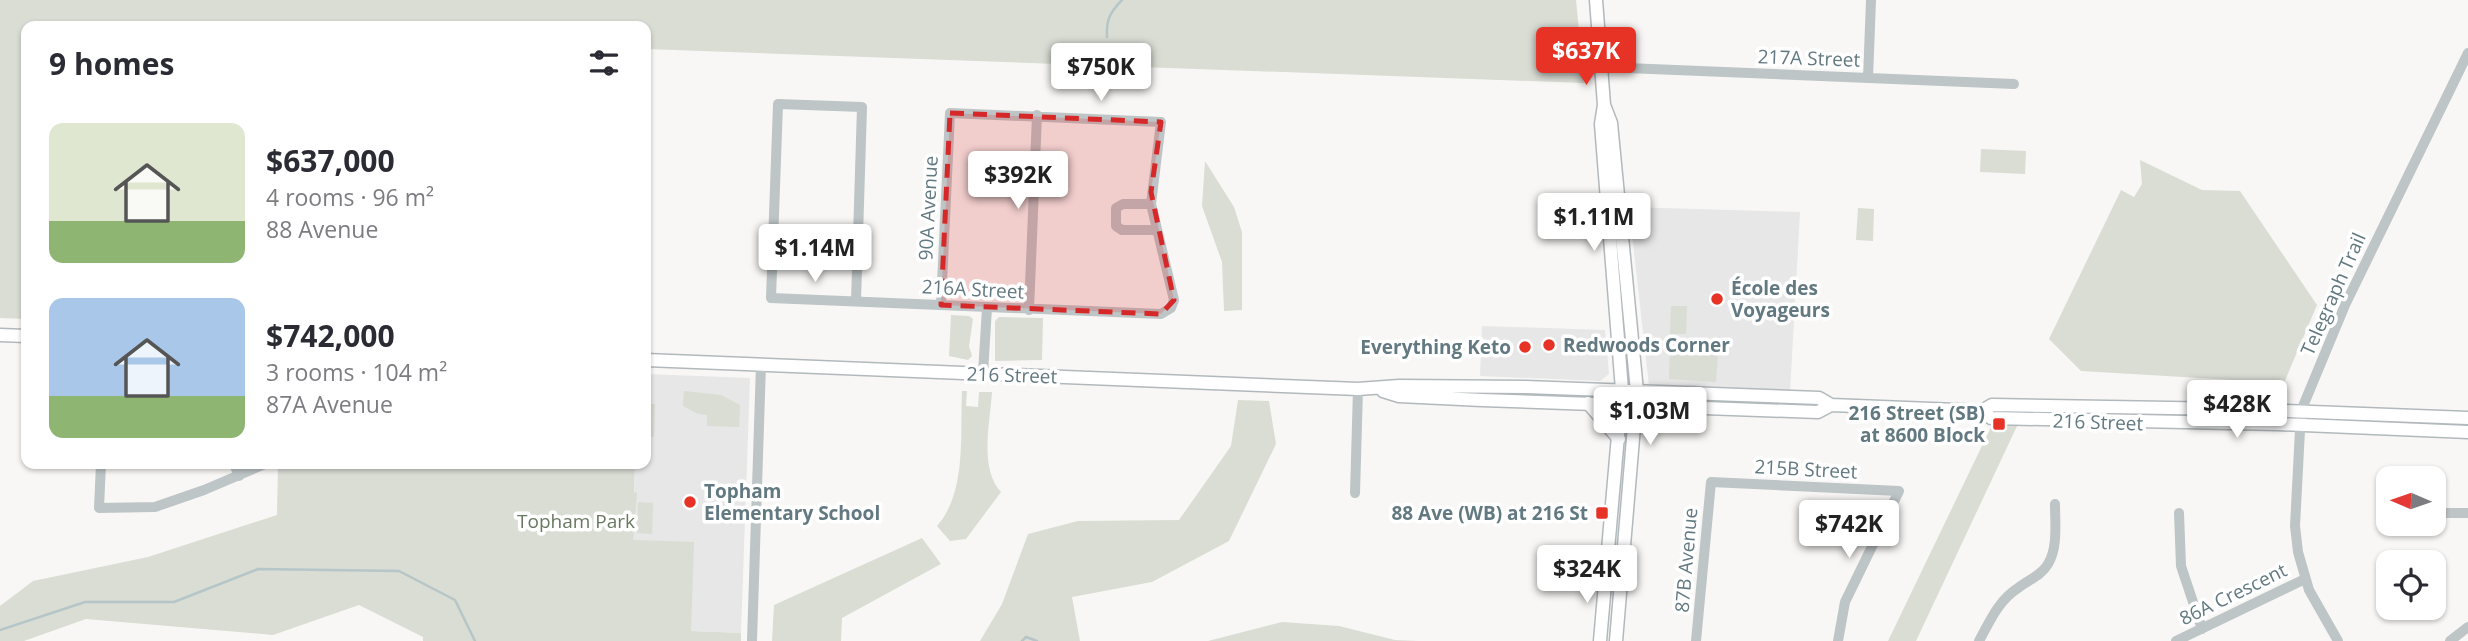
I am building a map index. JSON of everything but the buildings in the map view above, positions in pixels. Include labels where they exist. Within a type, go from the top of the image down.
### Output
[{"type":"main road","points":[[1595,0],[1602,67],[1604,105],[1601,124],[1622,397],[1600,641]]},
{"type":"main road","points":[[1604,105],[1613,135],[1637,391],[1616,641]]},
{"type":"main road","points":[[0,335],[21,336]]},
{"type":"main road","name":"216 Street","points":[[651,360],[1358,389],[1379,390],[1399,396],[1588,403],[1622,397],[1637,391],[1819,398],[1831,405],[1982,411],[1992,405],[2301,411],[2468,418]]},
{"type":"main road","name":"216 Street","points":[[1379,390],[1399,386],[1622,397],[1637,404],[1818,412],[1831,405]]},
{"type":"main road","points":[[1588,403],[1619,440]]},
{"type":"main road","name":"216 Street","points":[[1982,411],[1991,418],[2468,432]]},
{"type":"street","points":[[1868,78],[1871,0]]},
{"type":"street","name":"Telegraph Trail","points":[[2338,641],[2318,611],[2305,579],[2295,526],[2301,411],[2345,304],[2468,53]]},
{"type":"street","name":"217A Street","points":[[1602,67],[2014,84]]},
{"type":"street","name":"216A Street","points":[[856,301],[862,107],[778,104],[771,298],[1161,314],[1171,308],[1174,300],[1157,230]]},
{"type":"street","name":"90A Avenue","points":[[941,305],[950,113],[1037,115]]},
{"type":"street","points":[[1029,310],[1037,115],[1161,122],[1152,204],[1157,230],[1122,230],[1116,226],[1116,208],[1123,204],[1152,204]]},
{"type":"street","points":[[983,373],[987,308]]},
{"type":"street","points":[[752,641],[761,364]]},
{"type":"street","points":[[1355,493],[1358,389]]},
{"type":"street","points":[[101,469],[99,508],[155,507],[254,469]]},
{"type":"street","points":[[236,469],[239,476]]},
{"type":"street","name":"215B Street","points":[[1711,482],[1899,491],[1845,602],[1838,641]]},
{"type":"street","name":"87B Avenue","points":[[1696,641],[1711,482]]},
{"type":"street","points":[[1979,641],[1998,605],[2017,588],[2038,576],[2049,564],[2054,548],[2055,504]]},
{"type":"street","points":[[2179,513],[2181,565],[2202,629]]},
{"type":"street","points":[[2446,513],[2468,513]]},
{"type":"street","name":"86A Crescent","points":[[2176,641],[2305,579]]},
{"type":"street","points":[[2450,641],[2468,627]]},
{"type":"highlighted area","points":[[950,113],[1161,122],[1151,192],[1174,300],[1161,314],[941,305]]},
{"type":"shaded area","name":"École des Voyageurs","points":[[1629,207],[1800,212],[1790,393],[1649,386]]},
{"type":"shaded area","points":[[1482,326],[1605,330],[1609,374],[1600,381],[1480,376]]},
{"type":"shaded area","name":"Topham Elementary School","points":[[651,374],[750,378],[741,633],[691,631],[633,540],[635,469],[651,469]]},
{"type":"green space","points":[[0,0],[1576,0],[1584,83],[651,49],[651,21],[21,21],[21,319],[0,318]]},
{"type":"green space","points":[[1981,149],[2026,151],[2025,174],[1980,172]]},
{"type":"green space","points":[[2140,160],[2202,190],[2240,191],[2317,305],[2284,383],[2081,371],[2049,339],[2121,190],[2134,197],[2142,184]]},
{"type":"green space","points":[[1205,161],[1234,207],[1242,232],[1242,310],[1224,311],[1222,262],[1202,206]]},
{"type":"green space","points":[[1858,208],[1874,209],[1873,241],[1856,240]]},
{"type":"green space","points":[[1671,306],[1687,306],[1686,334],[1670,334]]},
{"type":"green space","points":[[951,315],[969,316],[973,319],[969,346],[972,356],[968,360],[949,356]]},
{"type":"green space","points":[[999,317],[1043,318],[1042,360],[995,361],[995,321]]},
{"type":"green space","points":[[1670,350],[1718,352],[1716,382],[1669,379]]},
{"type":"green space","points":[[684,391],[721,395],[740,405],[739,427],[707,426],[707,415],[698,414],[683,406]]},
{"type":"green space","points":[[962,391],[967,391],[966,406],[978,407],[979,392],[992,392],[988,458],[994,482],[1001,492],[966,539],[950,541],[937,526],[947,512],[958,480]]},
{"type":"green space","points":[[1238,400],[1269,401],[1276,444],[1229,541],[1152,582],[1072,597],[1080,641],[980,641],[1002,604],[1028,534],[1078,521],[1179,520],[1231,446]]},
{"type":"green space","points":[[651,404],[655,404],[654,437],[651,437]]},
{"type":"green space","points":[[1993,423],[2018,424],[1916,641],[1888,641]]},
{"type":"green space","name":"Topham Park","points":[[278,469],[635,469],[634,492],[637,493],[633,540],[694,542],[691,631],[741,633],[741,641],[423,641],[423,637],[359,605],[273,635],[86,619],[24,641],[0,641],[0,606],[33,581],[148,557],[277,515]]},
{"type":"green space","points":[[638,502],[653,503],[652,534],[637,533]]},
{"type":"green space","points":[[922,538],[941,564],[842,618],[841,641],[772,641],[774,605]]},
{"type":"green space","points":[[1282,622],[1339,626],[1395,640],[1418,641],[1208,641]]},
{"type":"waterway","points":[[1107,37],[1110,17],[1122,0]]},
{"type":"waterway","points":[[0,630],[85,602],[174,602],[258,569],[399,571],[455,600],[475,641]]},
{"type":"waterway","points":[[1022,641],[1026,637],[1037,641]]},
{"type":"place","name":"École des Voyageurs","points":[[1717,299]]},
{"type":"place","name":"Redwoods Corner","points":[[1549,345]]},
{"type":"place","name":"Everything Keto","points":[[1525,347]]},
{"type":"place","name":"216 Street (SB) at 8600 Block","points":[[1999,424]]},
{"type":"place","name":"Topham Elementary School","points":[[690,502]]},
{"type":"place","name":"88 Ave (WB) at 216 St","points":[[1602,513]]}]
